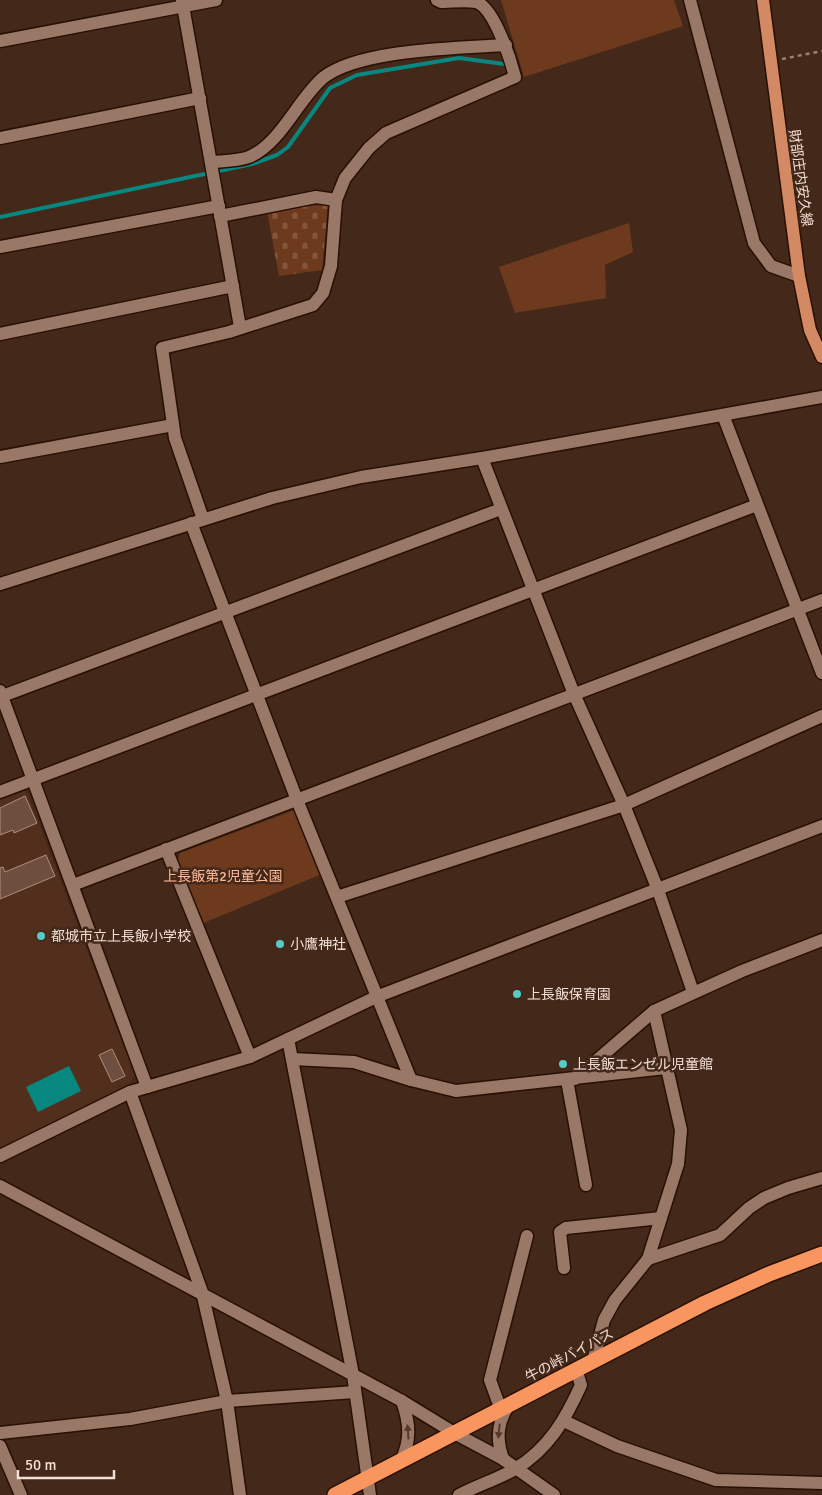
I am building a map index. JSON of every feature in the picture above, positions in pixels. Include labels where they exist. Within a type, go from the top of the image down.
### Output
[{"type":"highway","name":"牛の峠バイパス","points":[[335,1495],[456,1434],[705,1303],[769,1274],[822,1254]]},
{"type":"main road","name":"財部庄内安久線","points":[[763,0],[799,276],[810,330],[822,357]]},
{"type":"street","points":[[0,41],[182,3],[216,0]]},
{"type":"street","points":[[412,1080],[376,997],[224,614],[175,438],[162,348],[229,332],[313,305],[323,293],[331,266],[336,200],[345,178],[369,148],[386,133],[515,77],[506,45],[486,3],[441,2],[436,0]]},
{"type":"street","points":[[690,0],[754,243],[772,266],[799,276]]},
{"type":"street","points":[[182,3],[212,162],[240,327]]},
{"type":"street","points":[[212,162],[249,157],[270,143],[325,77],[352,64],[401,52],[506,45]]},
{"type":"street","points":[[0,138],[200,98]]},
{"type":"street","points":[[0,247],[316,197],[336,200]]},
{"type":"street","points":[[0,334],[233,286]]},
{"type":"street","points":[[0,584],[272,498],[362,477],[482,458],[822,397]]},
{"type":"street","points":[[723,415],[822,673]]},
{"type":"street","points":[[0,457],[173,424]]},
{"type":"street","points":[[482,458],[500,509],[574,694],[624,805],[658,890],[693,992]]},
{"type":"street","points":[[0,792],[757,505]]},
{"type":"street","points":[[147,1087],[1,695],[224,614],[500,509]]},
{"type":"street","points":[[73,885],[644,666],[822,600]]},
{"type":"street","points":[[337,897],[624,805],[822,716]]},
{"type":"street","points":[[0,1156],[130,1092],[250,1056],[376,997],[822,826]]},
{"type":"street","points":[[166,849],[250,1056]]},
{"type":"street","points":[[571,1079],[654,1011],[693,992],[822,940]]},
{"type":"street","points":[[592,1361],[604,1320],[615,1300],[648,1259],[676,1171],[681,1146],[676,1107],[654,1011]]},
{"type":"street","points":[[288,1039],[353,1375],[370,1495]]},
{"type":"street","points":[[292,1059],[354,1062],[456,1091],[666,1068]]},
{"type":"street","points":[[571,1079],[586,1185]]},
{"type":"street","points":[[130,1092],[202,1292],[227,1401],[240,1495]]},
{"type":"street","points":[[648,1259],[720,1235],[749,1208],[764,1198],[822,1178]]},
{"type":"street","points":[[0,1186],[202,1292],[402,1401],[456,1434],[503,1459],[554,1495]]},
{"type":"street","points":[[564,1268],[560,1232],[566,1228],[661,1218]]},
{"type":"street","points":[[503,1459],[498,1444],[501,1417],[505,1408],[490,1380],[526,1236]]},
{"type":"street","points":[[459,1495],[517,1468],[545,1445],[564,1422],[581,1385],[576,1370]]},
{"type":"street","points":[[0,1433],[130,1419],[227,1401],[355,1392]]},
{"type":"street","points":[[401,1461],[408,1446],[409,1433],[402,1401]]},
{"type":"street","points":[[564,1422],[617,1446],[716,1480],[822,1483]]},
{"type":"street","points":[[0,1446],[21,1495]]},
{"type":"path","points":[[770,61],[822,51]]},
{"type":"shaded area","name":"都城市立上長飯小学校","points":[[24,790],[28,795],[134,1074],[129,1086],[0,1149],[0,799]]},
{"type":"green space","points":[[501,0],[674,0],[683,26],[524,77]]},
{"type":"green space","points":[[328,204],[322,270],[279,276],[267,211]]},
{"type":"green space","points":[[629,223],[633,252],[605,265],[606,298],[515,313],[499,267]]},
{"type":"green space","name":"上長飯第2児童公園","points":[[292,811],[298,813],[322,874],[201,924],[177,862],[180,853]]},
{"type":"water","points":[[69,1066],[81,1091],[38,1112],[26,1087]]},
{"type":"building","points":[[25,796],[37,823],[14,833],[13,830],[0,835],[0,808]]},
{"type":"building","points":[[46,855],[55,876],[0,899],[0,868],[3,867],[5,872]]},
{"type":"building","points":[[112,1049],[125,1076],[112,1082],[99,1055]]},
{"type":"waterway","points":[[0,217],[252,164],[277,155],[288,147],[330,88],[357,75],[459,58],[504,64]]},
{"type":"place","name":"都城市立上長飯小学校","points":[[41,936]]},
{"type":"place","name":"小鷹神社","points":[[280,944]]},
{"type":"place","name":"上長飯保育園","points":[[517,994]]},
{"type":"place","name":"上長飯エンゼル児童館","points":[[563,1064]]}]
